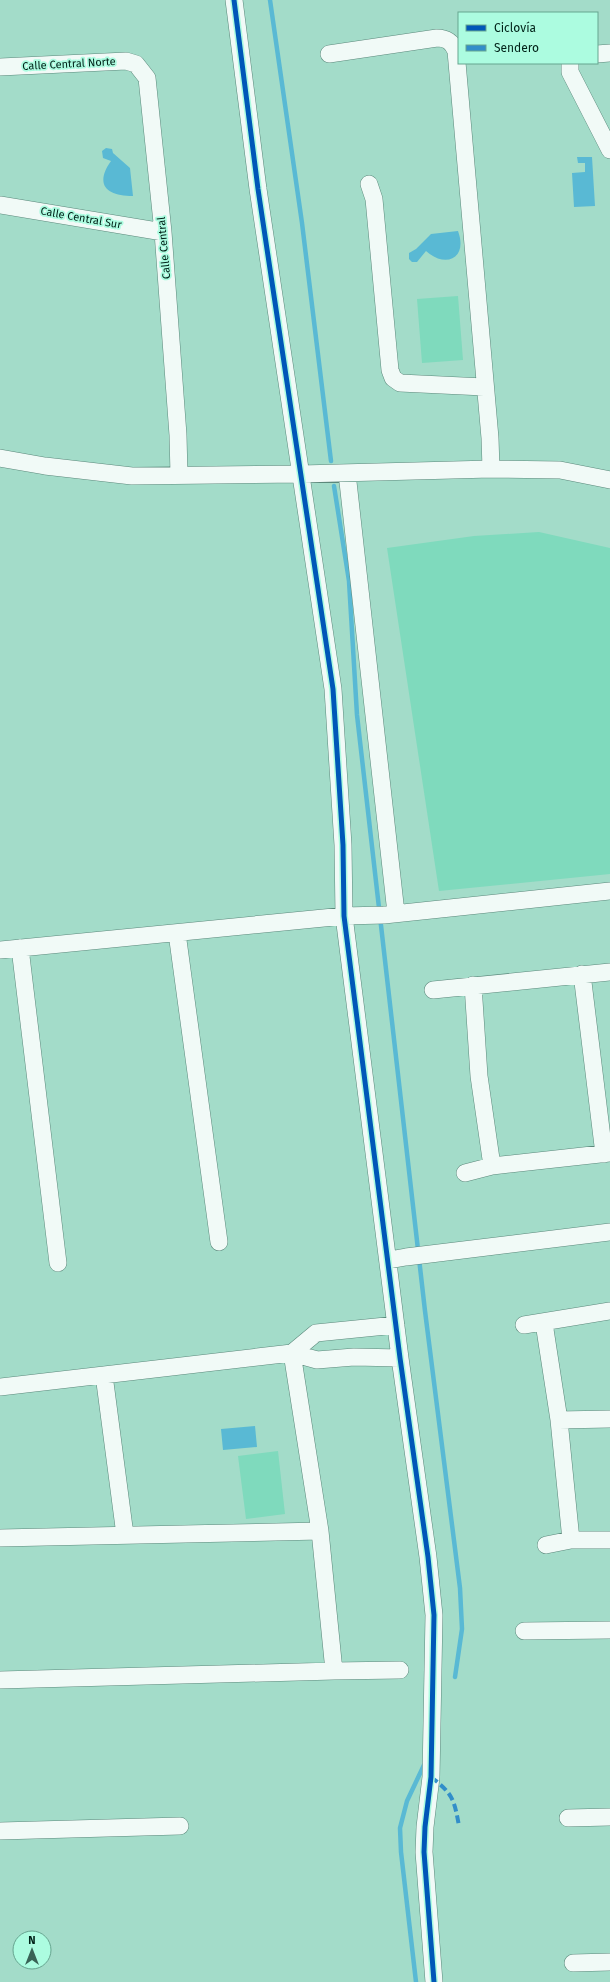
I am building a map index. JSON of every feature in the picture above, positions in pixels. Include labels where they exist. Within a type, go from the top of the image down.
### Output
[{"type":"street","points":[[234,0],[258,189],[333,689],[343,845],[344,916],[389,1260],[400,1358],[428,1556],[434,1615],[431,1778],[425,1827],[424,1852],[434,1982]]},
{"type":"street","points":[[329,54],[437,38],[443,38],[454,45],[456,51],[491,469]]},
{"type":"street","points":[[598,54],[610,53]]},
{"type":"street","name":"Calle Central Norte","points":[[0,67],[120,61],[136,64]]},
{"type":"street","name":"Calle Central","points":[[136,64],[144,72],[148,83],[163,232],[178,435],[179,475]]},
{"type":"street","points":[[570,64],[570,72],[610,150]]},
{"type":"street","points":[[369,184],[374,199],[390,370],[393,378],[400,383],[484,387]]},
{"type":"street","name":"Calle Central Sur","points":[[0,204],[163,232]]},
{"type":"street","points":[[0,458],[45,466],[132,476],[301,474],[491,469],[560,470],[610,480]]},
{"type":"street","points":[[347,473],[390,914]]},
{"type":"street","points":[[0,950],[344,916],[390,914],[610,891]]},
{"type":"street","points":[[177,933],[219,1242]]},
{"type":"street","points":[[20,948],[58,1263]]},
{"type":"street","points":[[433,990],[610,972]]},
{"type":"street","points":[[465,1173],[492,1166],[607,1153],[582,974]]},
{"type":"street","points":[[473,985],[479,1076],[492,1166]]},
{"type":"street","points":[[389,1260],[406,1256],[610,1232]]},
{"type":"street","points":[[524,1325],[544,1323],[610,1311]]},
{"type":"street","points":[[544,1323],[558,1420],[571,1540]]},
{"type":"street","points":[[292,1353],[316,1333],[396,1325]]},
{"type":"street","points":[[292,1353],[320,1531],[334,1671]]},
{"type":"street","points":[[0,1387],[292,1353],[317,1360],[354,1357],[400,1358]]},
{"type":"street","points":[[104,1375],[125,1535]]},
{"type":"street","points":[[558,1420],[610,1419]]},
{"type":"street","points":[[0,1538],[320,1531]]},
{"type":"street","points":[[546,1545],[571,1540],[610,1540]]},
{"type":"street","points":[[524,1631],[610,1630]]},
{"type":"street","points":[[0,1680],[400,1670]]},
{"type":"street","points":[[568,1818],[610,1817]]},
{"type":"street","points":[[0,1831],[180,1826]]},
{"type":"street","points":[[573,1963],[610,1962]]},
{"type":"green space","points":[[458,296],[463,360],[422,363],[417,299]]},
{"type":"green space","points":[[539,532],[610,548],[610,874],[439,891],[387,548],[474,536]]},
{"type":"green space","points":[[278,1451],[285,1514],[246,1519],[238,1456]]},
{"type":"water","points":[[106,148],[112,149],[113,153],[130,168],[133,196],[116,194],[106,188],[104,177],[106,169],[111,161],[103,158],[102,151]]},
{"type":"water","points":[[577,157],[592,157],[595,206],[574,207],[572,173],[585,172],[585,163],[578,163]]},
{"type":"water","points":[[458,231],[460,248],[458,254],[453,258],[448,260],[441,259],[426,251],[417,262],[412,262],[409,259],[409,253],[416,249],[431,234]]},
{"type":"water","points":[[255,1426],[257,1447],[223,1450],[221,1429]]},
{"type":"waterway","points":[[270,0],[302,223],[331,461]]},
{"type":"waterway","points":[[334,486],[349,581],[357,715],[425,1311],[460,1588],[462,1629],[455,1677]]},
{"type":"waterway","points":[[416,1982],[401,1852],[400,1828],[407,1801],[424,1765]]},
{"type":"marked path","points":[[431,1777],[444,1788],[454,1803],[459,1826]]},
{"type":"cycle path","points":[[234,0],[258,189],[333,689],[343,845],[344,916],[400,1358],[428,1557],[434,1615],[431,1777],[425,1827],[424,1852],[434,1982]]}]
